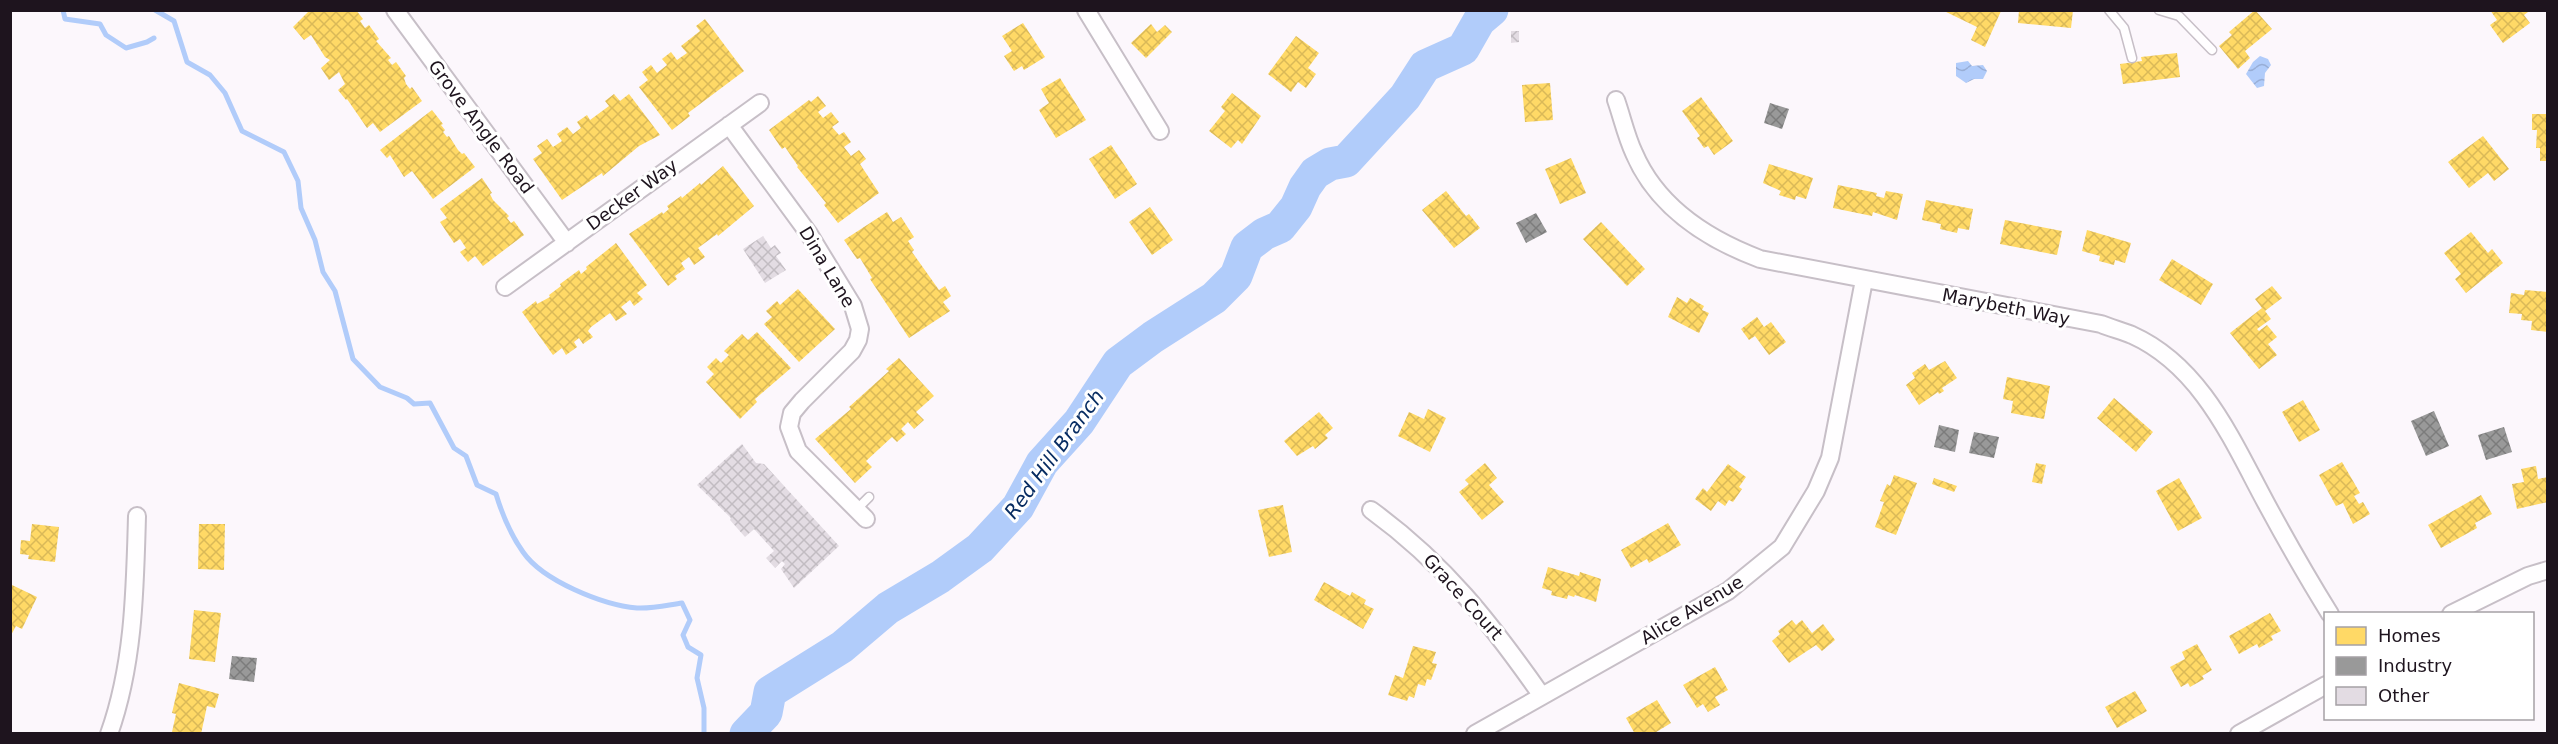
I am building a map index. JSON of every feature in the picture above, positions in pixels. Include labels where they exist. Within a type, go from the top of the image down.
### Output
[{"type":"street","name":"Grove Angle Road","points":[[394,10],[567,243]]},
{"type":"street","points":[[1086,10],[1161,131]]},
{"type":"street","name":"Marybeth Way","points":[[1616,100],[1634,153],[1652,185],[1676,211],[1701,231],[1729,247],[1760,259],[2101,324],[2132,335],[2159,352],[2207,398],[2224,423],[2277,524],[2329,612]]},
{"type":"street","name":"Decker Way","points":[[505,287],[760,104]]},
{"type":"street","name":"Dina Lane","points":[[729,125],[809,234],[853,306],[860,329],[858,340],[852,351],[792,413],[789,427],[798,451],[861,515]]},
{"type":"street","name":"Alice Avenue","points":[[1475,734],[1728,591],[1782,547],[1816,492],[1830,458],[1864,280]]},
{"type":"street","name":"Grace Court","points":[[1371,510],[1405,536],[1462,590],[1494,629],[1542,696]]},
{"type":"street","points":[[109,734],[128,651],[135,596],[137,516]]},
{"type":"street","points":[[2455,612],[2528,576],[2547,570]]},
{"type":"street","points":[[2239,734],[2324,686]]},
{"type":"lane","points":[[2109,10],[2124,28],[2132,58]]},
{"type":"lane","points":[[2159,10],[2180,16],[2212,50]]},
{"type":"lane","points":[[861,515],[869,497]]},
{"type":"water","points":[[2260,56],[2268,59],[2271,65],[2265,73],[2264,86],[2257,88],[2246,74],[2253,62]]},
{"type":"water","points":[[1968,61],[1972,66],[1983,65],[1987,71],[1983,79],[1974,79],[1966,83],[1956,76],[1956,63]]},
{"type":"building: Homes","points":[[310,10],[356,10],[363,19],[360,21],[365,28],[369,25],[379,39],[376,41],[391,58],[388,60],[392,65],[396,62],[406,76],[404,78],[406,84],[410,89],[412,87],[422,101],[380,132],[373,123],[367,128],[338,90],[345,84],[339,72],[329,80],[321,68],[330,60],[325,57],[311,35],[304,40],[293,27]]},
{"type":"building: Homes","points":[[1942,10],[2001,11],[1985,47],[1971,40],[1977,27]]},
{"type":"building: Homes","points":[[2019,10],[2073,10],[2071,28],[2018,23]]},
{"type":"building: Homes","points":[[2255,10],[2272,29],[2245,51],[2250,58],[2238,69],[2219,46],[2232,35],[2229,32]]},
{"type":"building: Homes","points":[[2490,10],[2526,10],[2528,12],[2524,15],[2530,23],[2503,43],[2490,25],[2497,20]]},
{"type":"building: Homes","points":[[705,19],[744,71],[688,113],[690,116],[672,130],[639,87],[648,80],[642,72],[651,65],[657,73],[667,65],[662,59],[671,52],[677,60],[687,53],[681,46],[700,31],[696,26]]},
{"type":"building: Homes","points":[[1023,23],[1045,57],[1024,70],[1022,66],[1014,71],[1004,56],[1012,51],[1002,36]]},
{"type":"building: Homes","points":[[1151,24],[1157,32],[1165,25],[1172,32],[1146,58],[1131,43]]},
{"type":"building: Homes","points":[[1296,36],[1319,53],[1308,68],[1316,74],[1306,88],[1298,82],[1291,92],[1268,74]]},
{"type":"building: Homes","points":[[2177,53],[2180,77],[2123,84],[2120,64],[2142,61],[2141,57]]},
{"type":"building: Homes","points":[[1060,78],[1086,120],[1056,138],[1039,110],[1049,103],[1041,89]]},
{"type":"building: Homes","points":[[1550,83],[1553,120],[1525,122],[1522,85]]},
{"type":"building: Homes","points":[[1232,93],[1261,116],[1242,144],[1238,140],[1231,148],[1209,131],[1225,111],[1221,107]]},
{"type":"building: Homes","points":[[614,94],[620,101],[629,94],[660,135],[639,146],[603,176],[602,173],[562,200],[533,159],[542,153],[537,146],[547,139],[553,147],[562,141],[557,134],[567,127],[573,134],[581,128],[577,122],[587,115],[590,120],[609,106],[605,101]]},
{"type":"building: Homes","points":[[818,96],[826,106],[818,112],[823,118],[831,112],[839,122],[832,127],[839,135],[844,132],[851,142],[844,147],[851,156],[859,150],[866,159],[860,164],[879,193],[838,223],[785,147],[782,149],[769,130],[809,100],[811,102]]},
{"type":"building: Homes","points":[[1701,97],[1733,141],[1714,155],[1708,146],[1704,148],[1697,138],[1700,136],[1682,111]]},
{"type":"building: Homes","points":[[432,110],[443,124],[441,125],[445,130],[443,132],[475,167],[433,199],[412,171],[404,177],[390,155],[387,158],[380,150]]},
{"type":"building: Homes","points":[[2532,114],[2548,114],[2548,161],[2540,161],[2540,148],[2536,148],[2537,130],[2532,130]]},
{"type":"building: Homes","points":[[2483,136],[2509,169],[2494,181],[2488,173],[2469,188],[2448,162]]},
{"type":"building: Homes","points":[[1111,145],[1137,184],[1115,199],[1089,159]]},
{"type":"building: Homes","points":[[1571,158],[1586,193],[1560,204],[1545,169]]},
{"type":"building: Homes","points":[[1769,164],[1813,178],[1806,199],[1796,196],[1795,200],[1779,195],[1781,191],[1763,183]]},
{"type":"building: Homes","points":[[723,166],[754,206],[718,236],[717,234],[698,248],[705,257],[694,265],[689,257],[681,263],[685,269],[675,276],[677,279],[668,286],[629,234],[662,212],[663,214],[669,209],[667,206],[681,196],[682,198],[700,183],[701,185]]},
{"type":"building: Homes","points":[[482,178],[492,193],[490,194],[493,200],[524,235],[483,266],[475,256],[468,262],[460,252],[466,248],[460,239],[454,243],[440,222],[447,218],[440,209]]},
{"type":"building: Homes","points":[[1838,185],[1877,193],[1876,196],[1884,198],[1886,191],[1903,194],[1897,220],[1873,212],[1872,216],[1833,208]]},
{"type":"building: Homes","points":[[1446,191],[1466,216],[1469,214],[1480,228],[1454,248],[1422,210]]},
{"type":"building: Homes","points":[[1926,200],[1973,209],[1969,230],[1958,228],[1957,233],[1940,229],[1941,224],[1922,220]]},
{"type":"building: Homes","points":[[1150,207],[1173,240],[1152,255],[1129,222]]},
{"type":"building: Homes","points":[[887,212],[893,222],[901,217],[914,237],[908,241],[914,250],[912,252],[939,290],[945,286],[951,296],[943,302],[950,311],[909,338],[870,279],[872,278],[860,258],[857,259],[844,240]]},
{"type":"building: Homes","points":[[2005,220],[2062,231],[2057,255],[2000,244]]},
{"type":"building: Homes","points":[[1601,222],[1645,269],[1627,286],[1583,239]]},
{"type":"building: Homes","points":[[2087,230],[2131,243],[2125,263],[2115,260],[2114,265],[2099,261],[2100,256],[2082,251]]},
{"type":"building: Homes","points":[[2471,232],[2488,253],[2492,249],[2503,263],[2466,293],[2455,279],[2461,274],[2444,253]]},
{"type":"building: Homes","points":[[616,243],[647,285],[637,293],[643,299],[634,306],[630,300],[621,307],[627,314],[616,321],[610,313],[588,331],[593,337],[583,344],[579,338],[574,342],[577,347],[566,355],[562,348],[553,355],[522,312],[536,301],[537,304],[550,297],[549,295],[561,286],[560,284],[579,270],[581,274],[587,269],[586,267]]},
{"type":"building: Homes","points":[[2172,259],[2213,284],[2201,305],[2159,280]]},
{"type":"building: Homes","points":[[2272,286],[2282,298],[2265,311],[2271,319],[2257,329],[2259,331],[2267,325],[2277,337],[2268,344],[2277,355],[2259,369],[2230,333],[2262,308],[2255,299]]},
{"type":"building: Homes","points":[[798,289],[835,329],[799,362],[764,324],[772,317],[766,311],[777,301],[780,305]]},
{"type":"building: Homes","points":[[2525,290],[2548,292],[2548,332],[2531,330],[2532,321],[2521,320],[2522,314],[2509,313],[2511,293],[2524,295]]},
{"type":"building: Homes","points":[[1677,297],[1687,303],[1690,298],[1704,306],[1702,310],[1709,313],[1699,333],[1668,317]]},
{"type":"building: Homes","points":[[1757,317],[1764,327],[1771,322],[1786,342],[1769,355],[1755,336],[1749,340],[1741,329]]},
{"type":"building: Homes","points":[[757,332],[791,368],[755,399],[757,402],[740,419],[706,382],[714,374],[707,367],[716,358],[721,363],[729,355],[724,351],[742,334],[748,340]]},
{"type":"building: Homes","points":[[899,358],[934,396],[916,412],[924,420],[914,429],[908,422],[901,429],[906,434],[897,442],[892,437],[866,461],[872,467],[855,483],[815,439],[851,409],[849,407],[889,371],[886,369]]},
{"type":"building: Homes","points":[[1945,361],[1957,378],[1942,388],[1944,391],[1939,394],[1938,392],[1919,405],[1906,385],[1915,378],[1912,373],[1925,364],[1929,370]]},
{"type":"building: Homes","points":[[2007,377],[2050,386],[2044,419],[2011,413],[2013,401],[2003,399]]},
{"type":"building: Homes","points":[[2114,398],[2153,432],[2136,452],[2097,418]]},
{"type":"building: Homes","points":[[2303,400],[2320,430],[2299,442],[2282,412]]},
{"type":"building: Homes","points":[[1428,409],[1446,418],[1430,452],[1398,436],[1409,412],[1424,419]]},
{"type":"building: Homes","points":[[1319,412],[1333,428],[1325,435],[1328,438],[1315,449],[1313,446],[1297,456],[1284,441]]},
{"type":"building: Homes","points":[[2342,462],[2360,493],[2354,496],[2359,504],[2363,502],[2370,514],[2353,524],[2343,503],[2336,506],[2319,475]]},
{"type":"building: Homes","points":[[1485,463],[1497,478],[1489,485],[1504,502],[1482,520],[1459,492],[1469,484],[1465,480]]},
{"type":"building: Homes","points":[[2036,463],[2046,465],[2042,484],[2032,482]]},
{"type":"building: Homes","points":[[1728,464],[1746,477],[1739,487],[1742,489],[1733,502],[1729,500],[1725,506],[1718,501],[1711,511],[1695,499],[1703,488],[1707,492]]},
{"type":"building: Homes","points":[[2536,466],[2538,479],[2548,477],[2548,502],[2517,509],[2512,484],[2524,482],[2521,469]]},
{"type":"building: Homes","points":[[1894,475],[1917,483],[1896,535],[1875,527],[1884,502],[1880,501],[1887,484],[1890,486]]},
{"type":"building: Homes","points":[[1934,478],[1957,486],[1954,492],[1932,484]]},
{"type":"building: Homes","points":[[2179,478],[2202,518],[2178,531],[2156,491]]},
{"type":"building: Homes","points":[[2481,495],[2492,514],[2475,523],[2477,528],[2441,548],[2428,525]]},
{"type":"building: Homes","points":[[1283,505],[1292,552],[1269,557],[1258,510]]},
{"type":"building: Homes","points":[[1668,523],[1681,545],[1649,563],[1647,559],[1631,568],[1621,550]]},
{"type":"building: Homes","points":[[32,524],[59,527],[55,562],[28,559],[29,555],[20,554],[21,540],[30,541]]},
{"type":"building: Homes","points":[[199,524],[225,524],[224,570],[198,569]]},
{"type":"building: Homes","points":[[1548,567],[1579,576],[1580,572],[1601,579],[1596,602],[1575,595],[1574,597],[1568,595],[1567,599],[1551,595],[1552,591],[1542,588]]},
{"type":"building: Homes","points":[[1324,582],[1350,596],[1352,592],[1366,600],[1364,604],[1374,609],[1363,629],[1314,600]]},
{"type":"building: Homes","points":[[12,585],[37,597],[22,629],[16,626],[10,637]]},
{"type":"building: Homes","points":[[194,610],[221,613],[215,662],[189,659]]},
{"type":"building: Homes","points":[[2270,613],[2281,631],[2271,636],[2273,640],[2259,648],[2257,644],[2239,654],[2229,636]]},
{"type":"building: Homes","points":[[1792,620],[1796,625],[1802,620],[1812,633],[1823,624],[1835,640],[1822,651],[1816,645],[1789,663],[1772,641],[1780,634],[1778,631]]},
{"type":"building: Homes","points":[[2197,644],[2212,670],[2202,676],[2204,679],[2190,687],[2188,683],[2181,687],[2170,667],[2185,659],[2182,652]]},
{"type":"building: Homes","points":[[1413,646],[1436,652],[1432,663],[1437,664],[1431,680],[1427,679],[1425,686],[1418,684],[1414,698],[1409,696],[1407,701],[1388,695],[1395,675],[1403,678]]},
{"type":"building: Homes","points":[[1715,667],[1728,690],[1715,697],[1720,705],[1708,712],[1703,704],[1697,708],[1683,685]]},
{"type":"building: Homes","points":[[179,683],[219,694],[215,708],[207,706],[201,734],[172,732],[176,714],[172,713]]},
{"type":"building: Homes","points":[[2135,691],[2147,711],[2117,728],[2105,707]]},
{"type":"building: Homes","points":[[1657,700],[1671,723],[1653,734],[1635,734],[1626,718]]},
{"type":"building: Industry","points":[[1770,103],[1789,109],[1782,129],[1764,123]]},
{"type":"building: Industry","points":[[1536,213],[1547,232],[1526,243],[1516,223]]},
{"type":"building: Industry","points":[[2434,411],[2449,446],[2426,456],[2411,421]]},
{"type":"building: Industry","points":[[1939,425],[1959,430],[1955,452],[1934,447]]},
{"type":"building: Industry","points":[[2504,427],[2512,452],[2486,460],[2478,435]]},
{"type":"building: Industry","points":[[1974,432],[1999,437],[1994,458],[1969,453]]},
{"type":"building: Industry","points":[[232,656],[257,658],[254,682],[229,679]]},
{"type":"building: Other","points":[[1511,31],[1519,31],[1519,42],[1511,43]]},
{"type":"building: Other","points":[[763,236],[771,248],[775,245],[781,253],[776,256],[786,270],[765,283],[743,249]]},
{"type":"building: Other","points":[[742,444],[756,463],[764,464],[839,546],[794,588],[781,569],[785,564],[782,561],[775,568],[766,558],[774,551],[754,529],[745,537],[730,520],[731,518],[697,485]]},
{"type":"waterway","points":[[63,10],[65,19],[100,24],[106,35],[126,48],[154,38]]},
{"type":"waterway","points":[[155,10],[174,21],[187,62],[210,75],[225,93],[242,131],[284,152],[298,181],[301,208],[315,240],[323,272],[335,291],[353,359],[380,387],[407,398],[414,404],[430,403],[454,448],[466,456],[477,485],[496,494],[511,531],[532,563],[559,582],[608,602],[637,608],[682,603],[690,620],[683,635],[688,647],[701,655],[697,678],[704,708],[704,734]]},
{"type":"waterway","name":"Red Hill Branch","points":[[746,734],[766,713],[770,692],[842,647],[888,608],[940,577],[980,548],[1018,507],[1042,463],[1079,422],[1118,363],[1153,337],[1214,298],[1236,276],[1247,247],[1264,234],[1280,227],[1296,207],[1305,187],[1315,173],[1330,164],[1346,161],[1405,97],[1425,66],[1463,49],[1479,21],[1492,10]]}]
